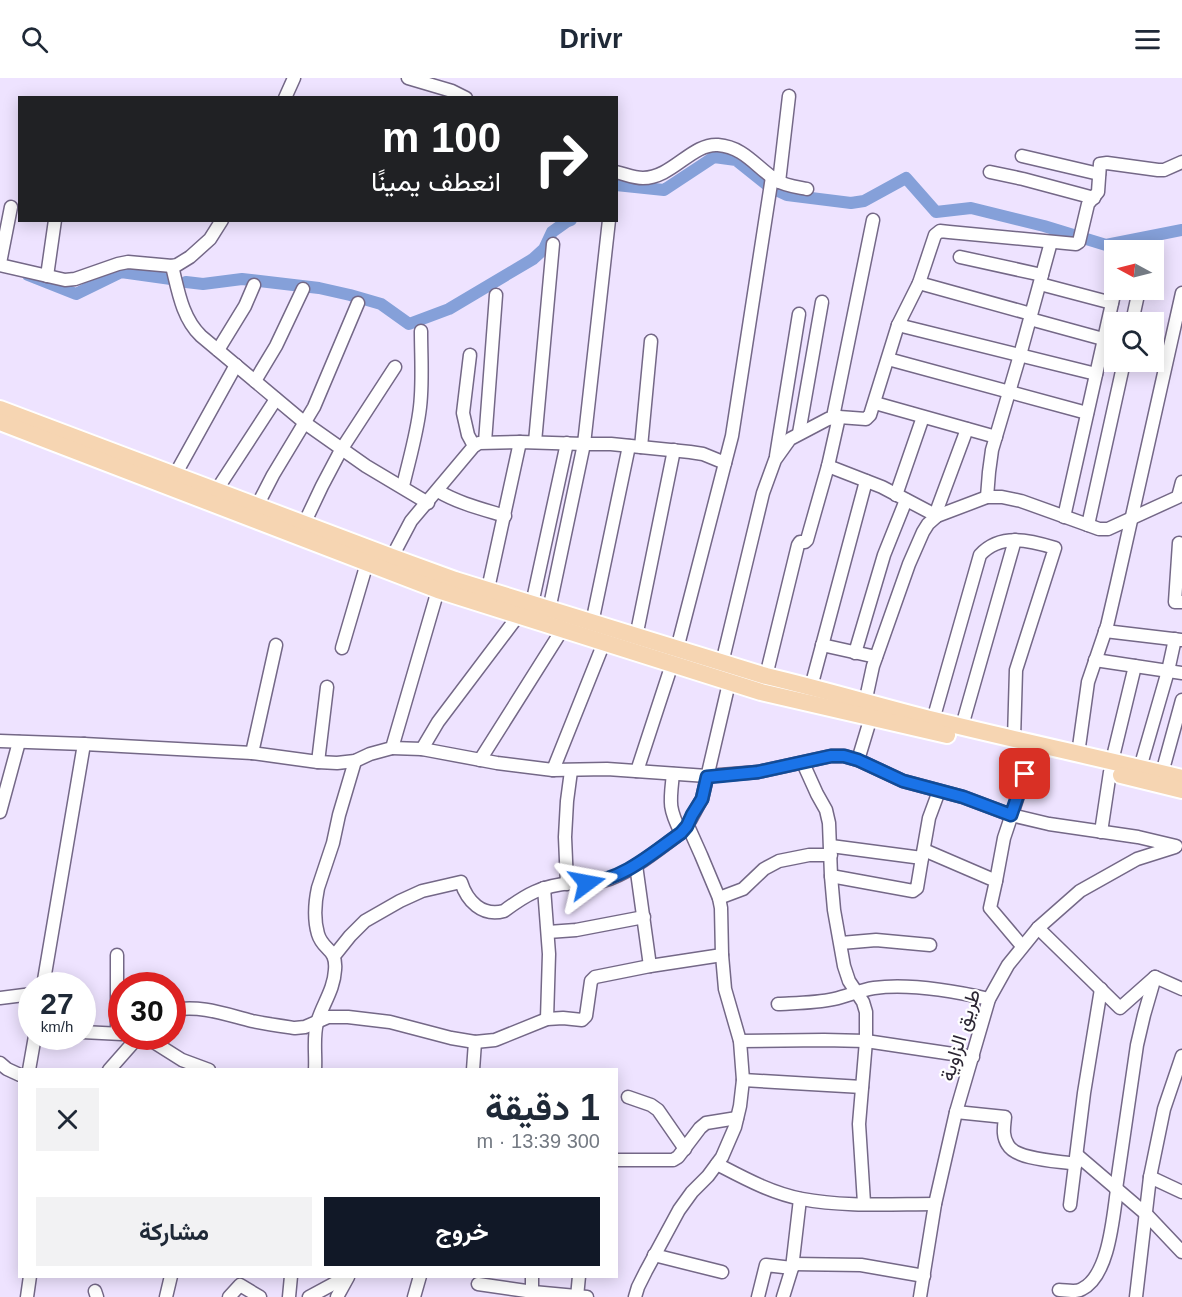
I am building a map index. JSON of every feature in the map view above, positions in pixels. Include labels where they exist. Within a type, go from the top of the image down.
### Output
[{"type":"main road","points":[[0,409],[392,557],[486,598],[518,616],[562,630],[607,635],[675,657],[729,683],[761,692],[962,726],[1078,754],[1182,790]]},
{"type":"main road","points":[[0,422],[438,590],[532,604],[592,623],[607,635]]},
{"type":"main road","points":[[675,657],[722,663],[811,687],[868,710]]},
{"type":"main road","points":[[922,721],[1032,754],[1111,767],[1140,768],[1182,778]]},
{"type":"street","points":[[286,96],[294,78]]},
{"type":"street","points":[[408,78],[462,96]]},
{"type":"street","points":[[637,771],[675,657],[732,436],[789,96]]},
{"type":"street","points":[[618,173],[637,178],[651,177],[676,166],[696,151],[710,145],[718,145],[742,152],[775,179],[786,185],[807,189]]},
{"type":"street","points":[[1022,156],[1099,174]]},
{"type":"street","points":[[775,460],[790,440],[799,434],[836,417],[866,419],[870,415],[898,325],[919,283],[935,235],[940,231],[1074,245],[1080,238],[1088,204],[1098,192],[1102,162],[1164,170],[1182,162]]},
{"type":"street","points":[[990,171],[1094,198]]},
{"type":"street","points":[[10,207],[0,264],[65,280],[128,262],[172,266],[183,262],[210,239],[221,222]]},
{"type":"street","points":[[766,676],[798,545],[807,540],[828,466],[873,220]]},
{"type":"street","points":[[47,276],[56,222]]},
{"type":"street","points":[[549,610],[584,444],[609,222]]},
{"type":"street","points":[[987,497],[996,437],[1051,242]]},
{"type":"street","points":[[535,442],[553,244]]},
{"type":"street","points":[[960,256],[1112,303]]},
{"type":"street","points":[[172,266],[180,297],[194,329],[305,423],[342,450],[428,503]]},
{"type":"street","points":[[919,283],[1104,339]]},
{"type":"street","points":[[218,350],[245,306],[254,285]]},
{"type":"street","points":[[255,381],[276,346],[303,289]]},
{"type":"street","points":[[1078,754],[1085,698],[1117,583],[1182,293]]},
{"type":"street","points":[[392,557],[411,521],[479,444],[496,295]]},
{"type":"street","points":[[1111,312],[1112,300]]},
{"type":"street","points":[[799,434],[822,302]]},
{"type":"street","points":[[256,506],[314,407],[358,303]]},
{"type":"street","points":[[722,663],[763,493],[775,460],[799,314]]},
{"type":"street","points":[[898,325],[1096,374]]},
{"type":"street","points":[[403,486],[420,408],[421,331]]},
{"type":"street","points":[[592,623],[635,446],[651,341]]},
{"type":"street","points":[[1064,517],[1096,374],[1104,354]]},
{"type":"street","points":[[470,355],[463,413],[468,435],[479,444],[535,442],[635,446],[703,454],[724,463]]},
{"type":"street","points":[[888,358],[1087,413]]},
{"type":"street","points":[[175,475],[236,365]]},
{"type":"street","points":[[304,524],[342,450],[395,367]]},
{"type":"street","points":[[1088,525],[1122,372]]},
{"type":"street","points":[[216,491],[276,399]]},
{"type":"street","points":[[875,403],[996,437]]},
{"type":"street","points":[[855,653],[923,417]]},
{"type":"street","points":[[937,516],[938,507],[967,429]]},
{"type":"street","points":[[486,598],[520,442]]},
{"type":"street","points":[[532,604],[567,443]]},
{"type":"street","points":[[634,644],[674,450]]},
{"type":"street","points":[[828,466],[901,497],[937,516]]},
{"type":"street","points":[[811,687],[866,481]]},
{"type":"street","points":[[858,760],[876,657],[922,532],[937,516],[987,497],[1002,497],[1021,501],[1099,529],[1108,529],[1178,497],[1182,482]]},
{"type":"street","points":[[438,490],[479,509],[504,516]]},
{"type":"street","points":[[962,726],[1015,540]]},
{"type":"street","points":[[922,721],[980,555],[998,542],[1028,541],[1054,548],[1016,670],[1014,739]]},
{"type":"street","points":[[1179,543],[1175,602],[1182,602]]},
{"type":"street","points":[[342,648],[367,563]]},
{"type":"street","points":[[392,748],[438,590]]},
{"type":"street","points":[[422,749],[438,722],[518,616]]},
{"type":"street","points":[[480,760],[562,630]]},
{"type":"street","points":[[1105,631],[1178,639],[1140,768]]},
{"type":"street","points":[[553,770],[607,635]]},
{"type":"street","points":[[252,753],[276,645]]},
{"type":"street","points":[[822,645],[876,657]]},
{"type":"street","points":[[1095,660],[1182,673]]},
{"type":"street","points":[[1101,832],[1111,767],[1135,666]]},
{"type":"street","points":[[334,956],[365,921],[422,891],[461,882],[465,895],[476,906],[499,912],[528,894],[544,888],[603,881],[620,875],[636,864],[684,830],[702,799],[729,683]]},
{"type":"street","points":[[318,762],[327,687]]},
{"type":"street","points":[[1162,773],[1182,700]]},
{"type":"street","points":[[0,741],[252,753],[337,763],[355,761],[392,748],[422,749],[553,770],[608,769],[707,777],[758,772],[831,756],[844,756],[903,781],[963,797],[1011,815],[1049,824],[1138,837],[1179,846]]},
{"type":"street","points":[[0,812],[19,742]]},
{"type":"street","points":[[45,972],[84,744]]},
{"type":"street","points":[[1022,946],[990,908],[1004,838],[1032,754]]},
{"type":"street","points":[[315,1068],[317,1022],[332,986],[335,970],[334,956],[318,935],[316,896],[355,761]]},
{"type":"street","points":[[803,763],[826,810],[829,823],[834,910],[844,966],[849,981],[863,1002],[866,1012],[866,1041],[859,1124],[864,1203]]},
{"type":"street","points":[[567,884],[565,837],[571,771]]},
{"type":"street","points":[[635,1297],[638,1287],[679,1210],[717,1164],[732,1136],[738,1118],[743,1080],[740,1041],[726,989],[722,955],[722,908],[701,855],[671,810],[673,774]]},
{"type":"street","points":[[831,876],[913,891],[917,888],[929,818],[939,791]]},
{"type":"street","name":"طريق الزاوية","points":[[920,1297],[935,1204],[956,1112],[989,999],[1008,964],[1038,928],[1080,891],[1137,859],[1179,846]]},
{"type":"street","points":[[719,898],[743,889],[765,869],[779,861],[831,851],[923,854],[996,881]]},
{"type":"street","points":[[636,864],[650,966]]},
{"type":"street","points":[[544,888],[548,932],[547,1019]]},
{"type":"street","points":[[548,932],[576,930],[644,917]]},
{"type":"street","points":[[1038,928],[1120,1008],[1155,977]]},
{"type":"street","points":[[841,943],[876,940],[930,945]]},
{"type":"street","points":[[117,955],[117,972]]},
{"type":"street","points":[[186,1008],[295,1028],[301,1028],[328,1017],[376,1020],[475,1042],[495,1040],[547,1019],[582,1020],[586,1016],[592,979],[650,966],[722,955]]},
{"type":"street","points":[[1155,977],[1182,989]]},
{"type":"street","points":[[1059,1290],[1083,1289],[1096,1274],[1107,1252],[1137,1045],[1155,977]]},
{"type":"street","points":[[778,1004],[831,1000],[874,988],[909,988],[961,993],[989,999]]},
{"type":"street","points":[[1070,1204],[1084,1093],[1101,989]]},
{"type":"street","points":[[0,998],[18,996]]},
{"type":"street","points":[[740,1041],[866,1041],[973,1057]]},
{"type":"street","points":[[473,1068],[475,1042]]},
{"type":"street","points":[[29,1068],[33,1050]]},
{"type":"street","points":[[111,1068],[127,1050]]},
{"type":"street","points":[[161,1050],[180,1065],[197,1068]]},
{"type":"street","points":[[1136,1297],[1150,1177],[1164,1109],[1182,1056]]},
{"type":"street","points":[[0,1064],[18,1074]]},
{"type":"street","points":[[743,1080],[862,1087]]},
{"type":"street","points":[[628,1096],[658,1110],[685,1149]]},
{"type":"street","points":[[956,1112],[1005,1117],[1004,1135],[1008,1147],[1016,1153],[1028,1156],[1077,1159],[1117,1189],[1181,1245]]},
{"type":"street","points":[[618,1160],[673,1160],[706,1123],[738,1118]]},
{"type":"street","points":[[717,1164],[754,1183],[800,1199],[821,1202],[935,1204]]},
{"type":"street","points":[[1150,1177],[1182,1192]]},
{"type":"street","points":[[783,1297],[793,1266],[800,1199]]},
{"type":"street","points":[[654,1256],[722,1272]]},
{"type":"street","points":[[758,1297],[766,1265],[861,1265],[924,1276]]},
{"type":"street","points":[[27,1297],[30,1278]]},
{"type":"street","points":[[166,1297],[171,1278]]},
{"type":"street","points":[[289,1297],[291,1278]]},
{"type":"street","points":[[309,1297],[346,1278]]},
{"type":"street","points":[[337,1297],[347,1278]]},
{"type":"street","points":[[414,1297],[419,1278]]},
{"type":"street","points":[[532,1278],[533,1294]]},
{"type":"street","points":[[474,1297],[479,1280],[533,1294],[580,1297],[579,1278]]},
{"type":"street","points":[[229,1297],[241,1281],[260,1297]]},
{"type":"waterway","points":[[618,185],[664,190],[714,157],[736,160],[766,184]]},
{"type":"waterway","points":[[774,189],[787,195],[851,203],[864,201],[906,178],[936,212],[971,208],[1044,226],[1106,245],[1182,230]]},
{"type":"waterway","points":[[186,282],[203,284],[242,279],[319,288],[381,304],[409,324],[449,309],[533,259],[544,249],[552,232],[566,222]]},
{"type":"waterway","points":[[28,275],[76,294],[121,272],[171,279]]},
{"type":"route","points":[[587,883],[603,881],[620,875],[681,833],[702,799],[707,777],[758,772],[818,758],[844,756],[903,781],[963,797],[1011,815],[1025,774]]}]
